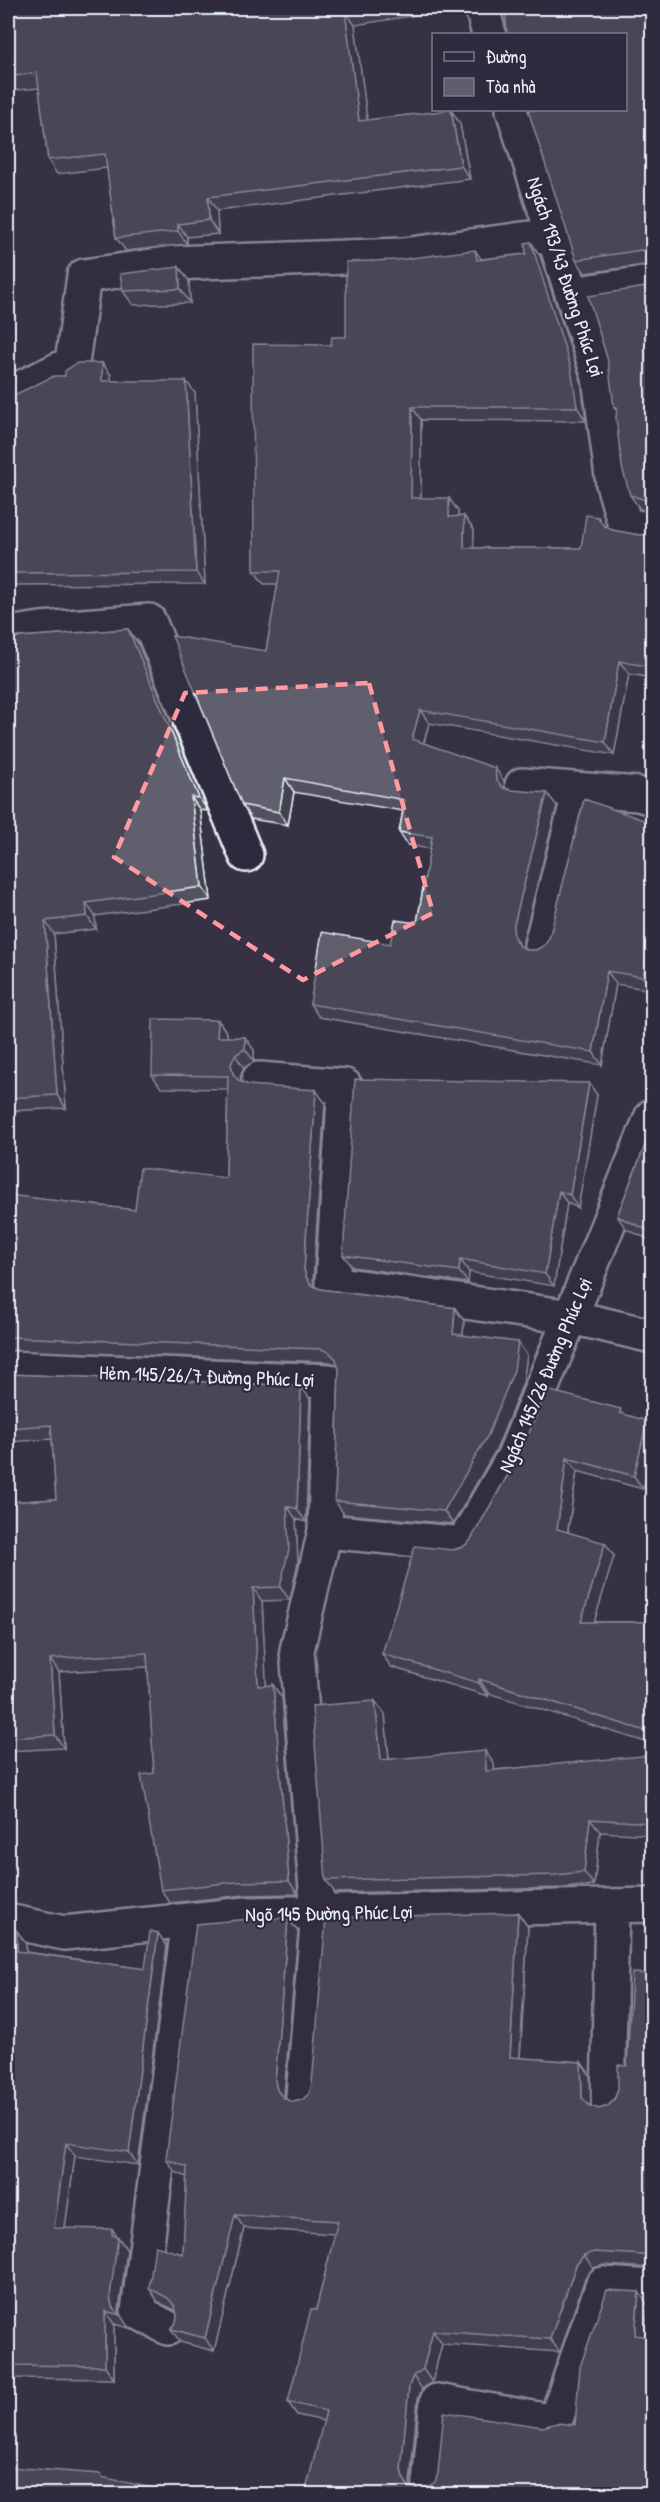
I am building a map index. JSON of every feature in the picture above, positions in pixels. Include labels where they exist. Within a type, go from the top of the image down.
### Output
[{"type":"street","points":[[482,8],[489,33]]},
{"type":"street","name":"Ngách 193/43 Đường Phúc Lợi","points":[[513,111],[599,377],[613,484],[625,525],[652,530]]},
{"type":"street","points":[[8,394],[72,363],[84,276],[172,262],[403,255],[553,235]]},
{"type":"street","points":[[572,294],[652,282]]},
{"type":"street","points":[[8,634],[41,629],[149,621],[246,855]]},
{"type":"street","points":[[522,786],[638,794],[652,798]]},
{"type":"street","points":[[541,945],[580,790]]},
{"type":"street","points":[[259,1079],[345,1086],[332,1282],[571,1317],[652,1336]]},
{"type":"street","name":"Ngách 145/26 Đường Phúc Lợi","points":[[325,1531],[463,1544],[514,1456],[571,1317],[645,1158],[652,1116]]},
{"type":"street","name":"Hẻm 145/26/7 Đường Phúc Lợi","points":[[8,1368],[329,1381],[325,1531]]},
{"type":"street","points":[[303,2096],[318,1913],[297,1650],[325,1531]]},
{"type":"street","name":"Ngõ 145 Đường Phúc Lợi","points":[[8,1921],[64,1933],[247,1914],[652,1905]]},
{"type":"street","points":[[608,2103],[612,1906]]},
{"type":"street","points":[[168,2328],[138,2312],[189,1920]]},
{"type":"street","points":[[429,2484],[437,2401],[555,2422],[603,2284],[652,2287]]},
{"type":"highlighted area","points":[[369,683],[433,913],[303,980],[114,857],[185,693]]},
{"type":"building","points":[[8,8],[370,8],[345,11],[359,121],[451,111],[461,166],[208,197],[209,220],[178,224],[178,231],[116,238],[105,154],[48,160],[37,73],[8,77]]},
{"type":"building","points":[[505,8],[652,8],[652,254],[641,250],[576,260],[528,111],[627,111],[627,33],[507,33]]},
{"type":"building","points":[[531,242],[571,368],[577,407],[412,407],[411,498],[449,498],[449,517],[464,516],[464,548],[581,548],[586,515],[598,517],[603,525],[612,530],[639,535],[652,532],[652,667],[619,661],[605,742],[420,710],[412,739],[495,768],[496,779],[503,788],[547,793],[513,928],[518,945],[527,950],[536,950],[545,945],[550,936],[584,799],[652,823],[652,920],[643,977],[607,971],[593,1052],[310,1004],[322,932],[390,944],[395,920],[417,923],[432,837],[399,832],[405,800],[285,778],[279,812],[242,805],[172,636],[266,651],[280,571],[254,571],[253,344],[331,345],[332,337],[346,337],[346,262],[396,260],[475,250],[477,260],[526,254],[525,243]]},
{"type":"building","points":[[179,267],[180,289],[123,291],[120,274]]},
{"type":"building","points":[[652,284],[652,502],[630,495],[622,467],[616,418],[617,407],[614,407],[608,361],[588,296],[646,287]]},
{"type":"building","points":[[77,363],[102,363],[102,381],[186,381],[196,572],[8,573],[8,398],[54,376],[65,376],[65,371]]},
{"type":"building","points":[[128,629],[199,798],[191,797],[202,887],[86,903],[87,916],[45,921],[57,1095],[8,1098],[8,638]]},
{"type":"building","points":[[153,1019],[218,1020],[217,1037],[245,1037],[245,1049],[235,1055],[231,1064],[233,1074],[239,1081],[248,1085],[316,1090],[304,1269],[311,1285],[320,1289],[455,1308],[453,1334],[518,1342],[514,1370],[488,1435],[444,1511],[335,1501],[339,1369],[336,1359],[329,1352],[321,1349],[8,1337],[8,1195],[135,1210],[140,1168],[226,1178],[228,1076],[152,1075]]},
{"type":"building","points":[[355,1079],[589,1083],[570,1195],[559,1191],[545,1274],[460,1259],[459,1271],[343,1255]]},
{"type":"building","points":[[652,1128],[652,1232],[617,1216]]},
{"type":"building","points":[[8,1374],[301,1386],[297,1509],[287,1506],[289,1549],[280,1587],[253,1588],[258,1686],[273,1685],[289,1881],[236,1882],[161,1890],[141,1775],[154,1773],[147,1653],[50,1659],[55,1735],[8,1738],[8,1502],[56,1499],[51,1425],[8,1428]]},
{"type":"building","points":[[547,1390],[621,1409],[620,1413],[647,1421],[634,1476],[567,1458],[557,1529],[605,1543],[581,1622],[652,1622],[652,1733],[479,1679],[479,1683],[382,1654],[415,1546],[453,1550],[463,1547],[470,1541],[521,1452]]},
{"type":"building","points":[[375,1701],[381,1760],[485,1751],[486,1771],[652,1755],[652,1823],[590,1819],[584,1872],[555,1875],[326,1880],[312,1706]]},
{"type":"building","points":[[518,1913],[510,2057],[581,2062],[582,2098],[590,2106],[599,2109],[608,2106],[614,2100],[618,2090],[618,2065],[627,2066],[632,1973],[652,1974],[652,2259],[644,2255],[595,2252],[584,2255],[576,2265],[550,2339],[433,2331],[423,2369],[413,2376],[409,2386],[401,2469],[403,2478],[408,2486],[419,2490],[435,2482],[438,2473],[444,2412],[543,2427],[557,2423],[575,2425],[580,2367],[607,2290],[639,2292],[635,2335],[652,2337],[652,2494],[305,2494],[326,2411],[288,2402],[311,2309],[316,2310],[338,2221],[235,2215],[205,2338],[171,2329],[176,2323],[175,2306],[168,2298],[149,2288],[155,2246],[183,2254],[187,2167],[166,2159],[196,1924],[288,1918],[275,2081],[277,2090],[283,2098],[293,2102],[302,2100],[309,2094],[312,2084],[326,1918]]},
{"type":"building","points":[[8,1929],[17,1931],[17,1951],[145,1969],[150,1931],[158,1933],[129,2152],[66,2143],[54,2228],[112,2229],[112,2235],[118,2237],[110,2296],[112,2307],[120,2315],[105,2311],[105,2366],[8,2365]]},
{"type":"building","points":[[8,2467],[101,2474],[101,2477],[180,2494],[8,2494]]}]
